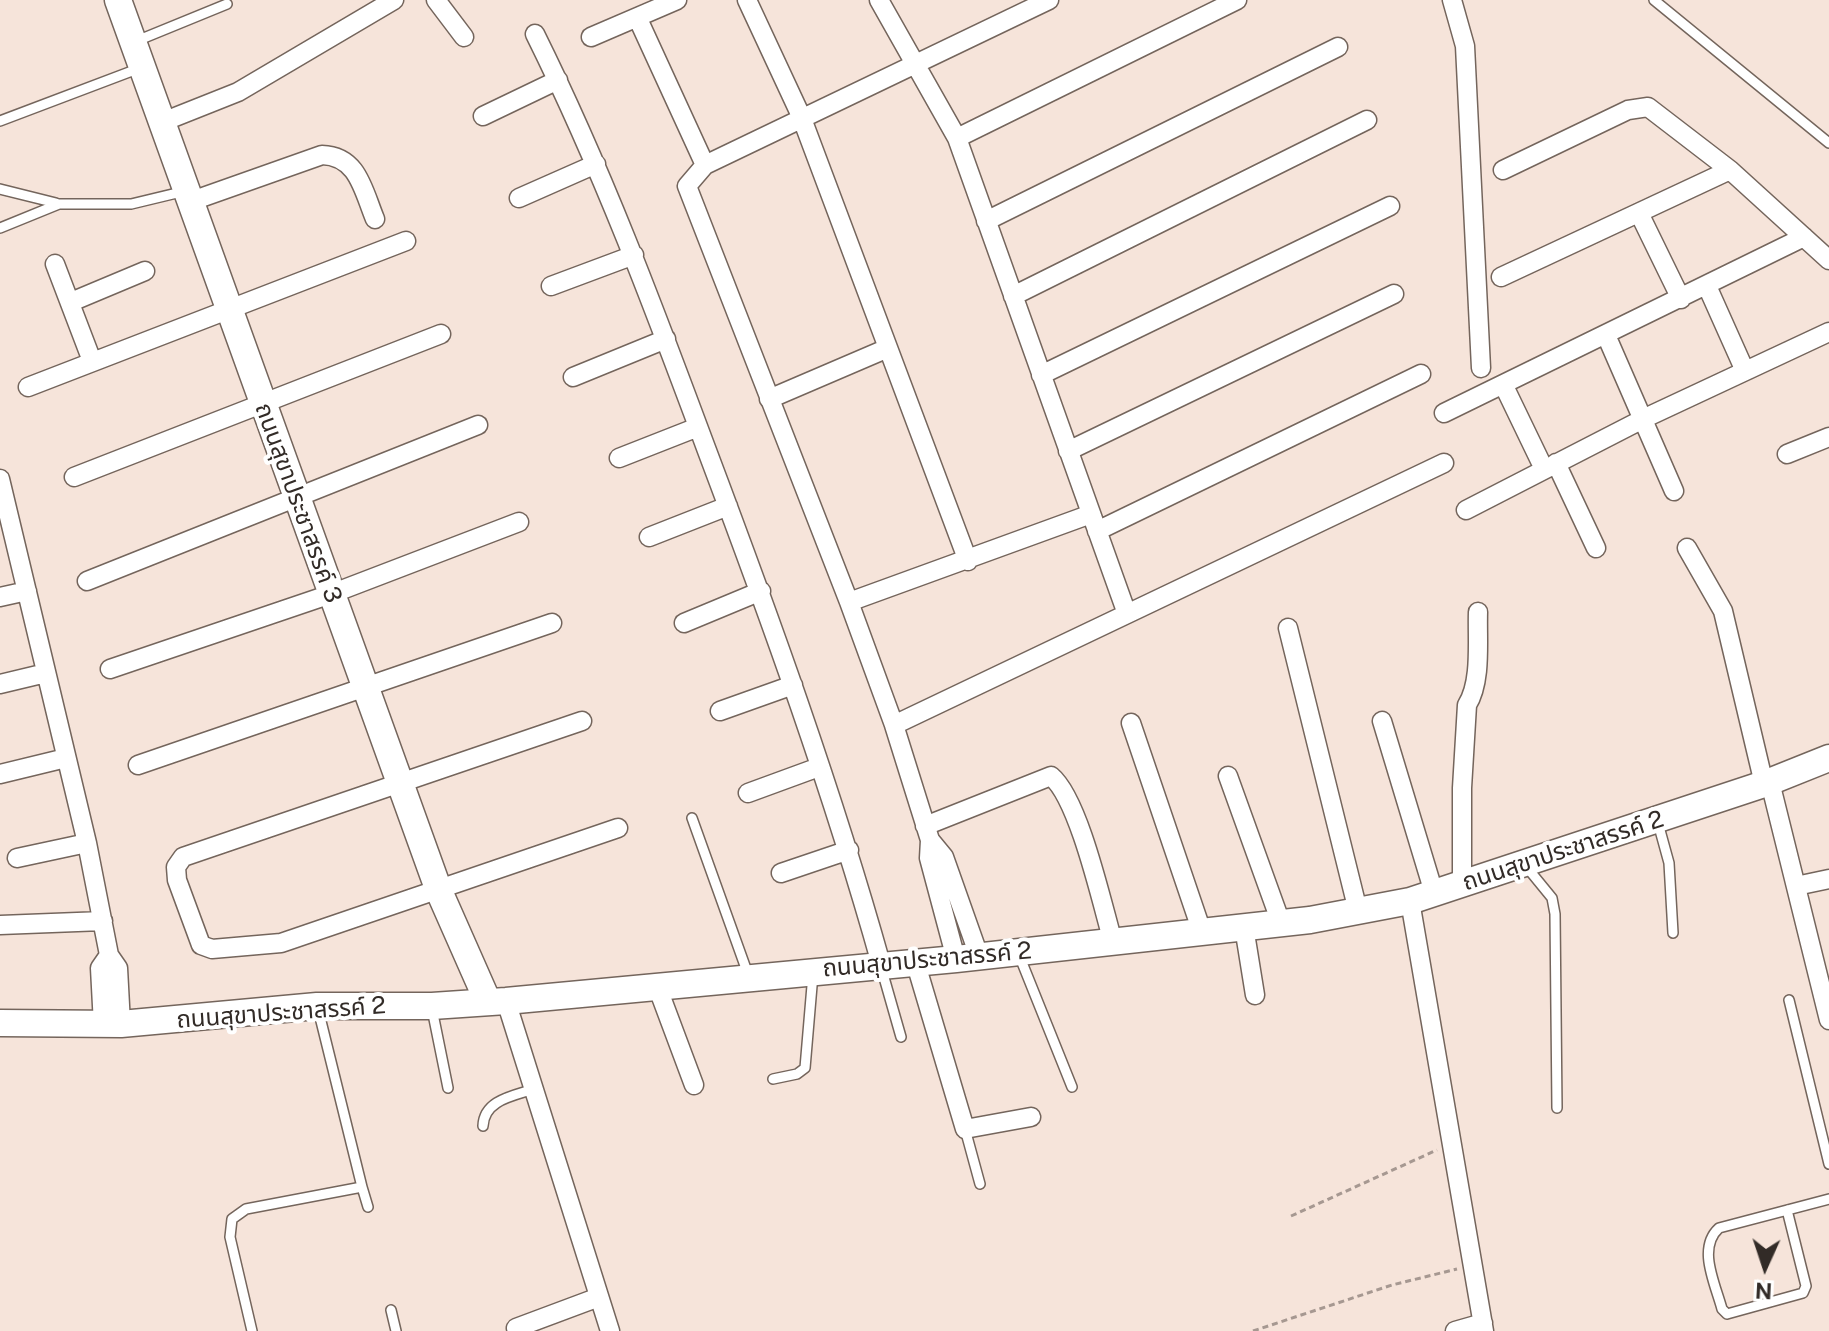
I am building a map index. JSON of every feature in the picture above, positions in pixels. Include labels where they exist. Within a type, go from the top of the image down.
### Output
[{"type":"street","name":"ถนนสุขาประชาสรรค์ 3","points":[[118,0],[439,891],[497,1002]]},
{"type":"street","points":[[160,123],[238,92],[394,0]]},
{"type":"street","points":[[436,0],[464,37]]},
{"type":"street","points":[[591,37],[677,0]]},
{"type":"street","points":[[747,0],[801,116],[968,561]]},
{"type":"street","points":[[879,0],[957,138],[1127,614]]},
{"type":"street","points":[[967,958],[944,857],[928,833],[894,725],[849,602],[689,196],[691,178],[705,165],[801,116],[916,66],[1049,0]]},
{"type":"street","points":[[957,138],[1237,0]]},
{"type":"street","points":[[1452,0],[1465,46],[1481,368]]},
{"type":"street","points":[[638,19],[705,165]]},
{"type":"street","points":[[535,34],[596,164],[634,255],[761,591],[849,850],[881,964]]},
{"type":"street","points":[[986,221],[1338,47]]},
{"type":"street","points":[[483,116],[558,80]]},
{"type":"street","points":[[1503,170],[1641,106],[1648,107],[1730,170],[1829,260]]},
{"type":"street","points":[[1013,296],[1367,120]]},
{"type":"street","points":[[187,197],[322,155],[333,155],[352,165],[375,219]]},
{"type":"street","points":[[519,198],[596,164]]},
{"type":"street","points":[[1501,277],[1730,170]]},
{"type":"street","points":[[1041,375],[1390,206]]},
{"type":"street","points":[[1639,213],[1681,299]]},
{"type":"street","points":[[1444,413],[1804,237]]},
{"type":"street","points":[[28,387],[406,241]]},
{"type":"street","points":[[551,286],[634,255]]},
{"type":"street","points":[[55,264],[92,361]]},
{"type":"street","points":[[71,302],[145,271]]},
{"type":"street","points":[[1707,286],[1745,371]]},
{"type":"street","points":[[1068,451],[1394,294]]},
{"type":"street","points":[[1466,510],[1645,418],[1829,332]]},
{"type":"street","points":[[74,477],[441,334]]},
{"type":"street","points":[[1606,335],[1645,418],[1674,491]]},
{"type":"street","points":[[573,377],[666,339]]},
{"type":"street","points":[[769,399],[888,348]]},
{"type":"street","points":[[849,602],[1094,522],[1421,374]]},
{"type":"street","points":[[1504,386],[1596,548]]},
{"type":"street","points":[[87,581],[478,425]]},
{"type":"street","points":[[619,458],[698,427]]},
{"type":"street","points":[[1787,454],[1829,437]]},
{"type":"street","points":[[894,725],[1444,463]]},
{"type":"street","points":[[0,479],[3,508],[27,591],[87,843],[109,955],[118,968],[112,1025]]},
{"type":"street","points":[[649,537],[728,506]]},
{"type":"street","points":[[110,669],[331,594],[519,522]]},
{"type":"street","points":[[1687,548],[1723,611],[1829,1020]]},
{"type":"street","points":[[0,597],[27,591]]},
{"type":"street","points":[[684,623],[761,591]]},
{"type":"street","points":[[1462,884],[1462,788],[1467,705],[1472,697],[1476,665],[1478,612]]},
{"type":"street","points":[[138,765],[552,623]]},
{"type":"street","points":[[1288,628],[1358,911]]},
{"type":"street","points":[[0,684],[46,673]]},
{"type":"street","points":[[720,711],[793,685]]},
{"type":"street","points":[[582,721],[183,857],[176,867],[177,880],[194,935],[201,945],[212,949],[281,943],[618,828]]},
{"type":"street","points":[[1382,721],[1422,897],[1451,1143],[1484,1327],[1455,1331]]},
{"type":"street","points":[[1131,723],[1202,932]]},
{"type":"street","points":[[0,774],[66,758]]},
{"type":"street","name":"ถนนสุขาประชาสรรค์ 2","points":[[0,1023],[112,1025],[317,1006],[432,1006],[497,1002],[967,958],[1281,923],[1422,897],[1767,783],[1829,758]]},
{"type":"street","points":[[748,793],[819,767]]},
{"type":"street","points":[[928,833],[1051,776],[1061,783],[1083,841],[1113,942]]},
{"type":"street","points":[[1228,776],[1281,923]]},
{"type":"street","points":[[17,858],[87,843]]},
{"type":"street","points":[[781,873],[849,850]]},
{"type":"street","points":[[1796,886],[1829,879]]},
{"type":"street","points":[[0,925],[103,921]]},
{"type":"street","points":[[1244,927],[1255,995]]},
{"type":"street","points":[[915,961],[965,1129],[1031,1117]]},
{"type":"street","points":[[657,986],[694,1085]]},
{"type":"street","points":[[497,1002],[534,1089],[610,1331]]},
{"type":"street","points":[[516,1328],[599,1297]]},
{"type":"lane","points":[[1654,0],[1829,143]]},
{"type":"lane","points":[[0,121],[136,56],[227,4]]},
{"type":"lane","points":[[0,189],[59,204],[131,204],[187,197]]},
{"type":"lane","points":[[0,228],[59,204]]},
{"type":"lane","points":[[692,818],[749,977]]},
{"type":"lane","points":[[1657,819],[1669,863],[1673,933]]},
{"type":"lane","points":[[1524,863],[1552,898],[1555,914],[1557,1108]]},
{"type":"lane","points":[[1018,952],[1072,1087]]},
{"type":"lane","points":[[881,964],[901,1037]]},
{"type":"lane","points":[[773,1079],[797,1074],[805,1068],[813,971]]},
{"type":"lane","points":[[1789,1000],[1829,1164]]},
{"type":"lane","points":[[317,1006],[368,1207]]},
{"type":"lane","points":[[432,1006],[448,1088]]},
{"type":"lane","points":[[483,1126],[484,1116],[490,1107],[501,1099],[534,1089]]},
{"type":"lane","points":[[965,1129],[980,1184]]},
{"type":"lane","points":[[252,1331],[230,1237],[232,1219],[246,1209],[362,1187]]},
{"type":"lane","points":[[1787,1210],[1806,1286],[1803,1293],[1727,1314],[1722,1309],[1706,1248],[1711,1235],[1719,1228],[1787,1210],[1829,1199]]},
{"type":"lane","points":[[391,1310],[396,1331]]},
{"type":"path","points":[[1291,1216],[1451,1143]]},
{"type":"path","points":[[1253,1331],[1392,1285],[1473,1265]]}]
